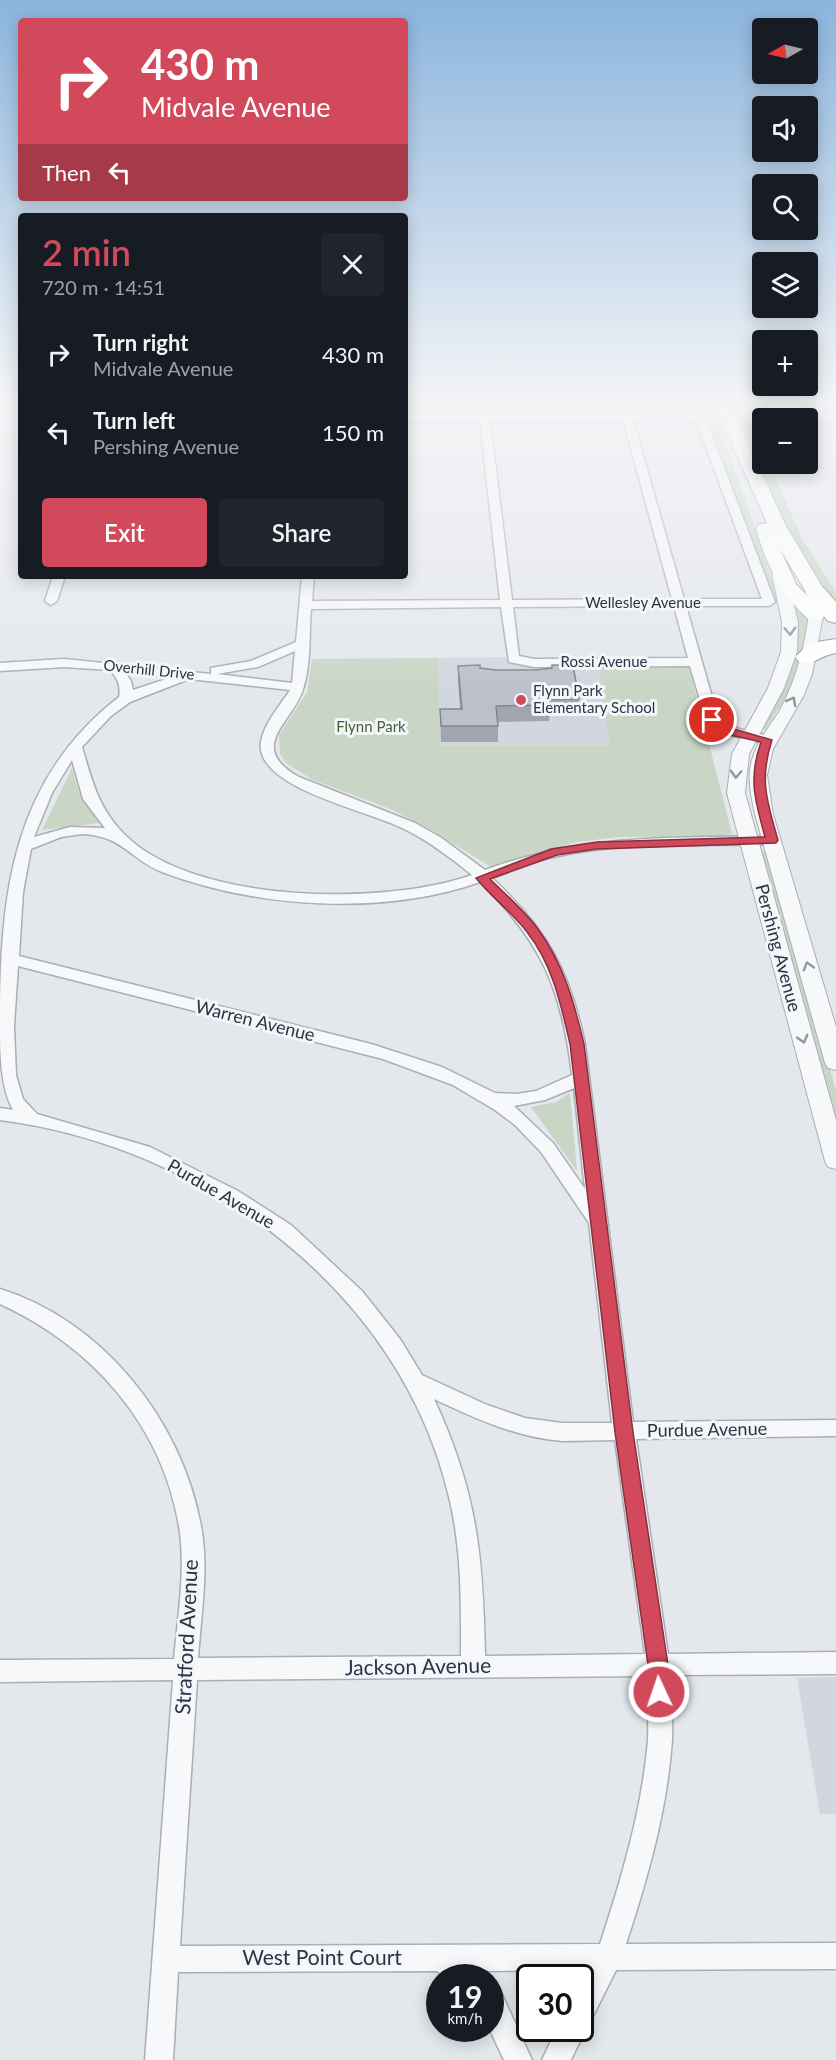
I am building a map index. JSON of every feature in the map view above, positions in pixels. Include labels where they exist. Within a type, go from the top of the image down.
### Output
[{"type":"highway","points":[[822,608],[836,633]]},
{"type":"highway","points":[[807,657],[818,648],[836,646]]},
{"type":"main road","points":[[760,500],[779,574],[791,592],[822,608]]},
{"type":"main road","points":[[765,500],[822,608]]},
{"type":"street","points":[[494,500],[507,604]]},
{"type":"street","points":[[651,500],[712,720],[724,729],[767,740]]},
{"type":"street","name":"Wellesley Avenue","points":[[306,605],[770,601],[732,500]]},
{"type":"street","name":"Pershing Avenue","points":[[779,574],[791,626],[790,650],[774,693],[747,736],[739,754],[735,778],[739,806],[836,1161]]},
{"type":"street","points":[[51,601],[58,579]]},
{"type":"street","points":[[308,579],[298,687],[269,734],[267,750],[274,765],[289,777],[387,815],[458,856],[482,878],[532,930],[553,963],[565,992],[577,1044],[624,1432],[658,1665],[660,1738],[652,1807],[634,1881],[608,1958],[594,1985]]},
{"type":"street","name":"Rossi Avenue","points":[[507,604],[513,659],[534,663],[696,662]]},
{"type":"street","name":"Pershing Avenue","points":[[822,608],[795,696],[767,740],[759,763],[758,780],[759,796],[836,1063]]},
{"type":"street","points":[[31,1118],[16,1102],[10,1090],[6,1073],[3,1035],[15,897],[25,846],[54,777],[75,744],[105,712],[125,699],[148,688],[196,674],[254,664],[283,654],[303,643]]},
{"type":"street","name":"Overhill Drive","points":[[0,667],[64,663],[196,674],[298,687]]},
{"type":"street","points":[[114,667],[126,680],[128,688],[125,699]]},
{"type":"street","points":[[75,744],[80,779],[90,802],[117,836]]},
{"type":"street","points":[[25,846],[50,835],[74,830],[96,830],[117,836],[152,859],[224,888],[293,899],[388,896],[441,888],[482,878],[555,852],[597,845],[772,840]]},
{"type":"street","name":"Warren Avenue","points":[[11,959],[412,1061],[493,1099],[539,1139],[567,1174],[598,1224]]},
{"type":"street","name":"Warren Avenue","points":[[493,1099],[516,1101],[545,1096],[581,1077]]},
{"type":"street","name":"Purdue Avenue","points":[[0,1114],[31,1118],[144,1151],[213,1185],[284,1230],[355,1296],[393,1344],[416,1380],[480,1412],[525,1426],[562,1432],[836,1428]]},
{"type":"street","name":"Stratford Avenue","points":[[0,1296],[61,1329],[107,1364],[140,1405],[168,1454],[190,1527],[192,1572],[168,1959],[159,2060]]},
{"type":"street","points":[[416,1380],[440,1433],[464,1515],[471,1565],[474,1666]]},
{"type":"street","name":"Jackson Avenue","points":[[0,1671],[836,1663]]},
{"type":"street","name":"West Point Court","points":[[168,1959],[836,1956]]},
{"type":"street","points":[[441,1958],[449,1964]]},
{"type":"street","points":[[504,2030],[518,2060]]},
{"type":"street","points":[[556,2060],[565,2042]]},
{"type":"shaded area","name":"Flynn Park Elementary School","points":[[504,657],[510,661],[597,664],[610,746],[439,746],[438,658]]},
{"type":"shaded area","points":[[836,1677],[836,1814],[820,1814],[797,1678]]},
{"type":"green space","points":[[736,500],[745,500],[780,604],[777,604]]},
{"type":"green space","points":[[773,500],[785,500],[802,539],[836,592],[836,608],[820,589],[793,543]]},
{"type":"green space","points":[[793,606],[808,617],[801,659],[791,689],[766,728],[760,732],[782,688]]},
{"type":"green space","name":"Flynn Park","points":[[438,658],[440,746],[610,746],[597,664],[689,666],[732,834],[712,837],[619,837],[577,842],[491,867],[428,828],[388,808],[313,780],[286,763],[280,754],[279,735],[307,692],[312,659]]},
{"type":"green space","points":[[72,768],[79,793],[100,823],[42,830]]},
{"type":"green space","points":[[759,850],[767,853],[836,1090],[836,1133]]},
{"type":"green space","points":[[570,1093],[577,1171],[531,1107],[556,1102]]},
{"type":"building","points":[[480,665],[480,668],[496,670],[535,670],[552,668],[552,665],[573,665],[579,699],[549,699],[550,705],[496,706],[498,726],[441,726],[440,709],[462,709],[458,666]]},
{"type":"place","name":"Flynn Park Elementary School","points":[[521,700]]},
{"type":"route","points":[[659,1692],[658,1665],[624,1432],[577,1044],[565,992],[553,963],[532,930],[482,878],[555,852],[597,845],[772,840],[759,796],[758,780],[759,763],[767,740],[730,731],[712,720]]}]
